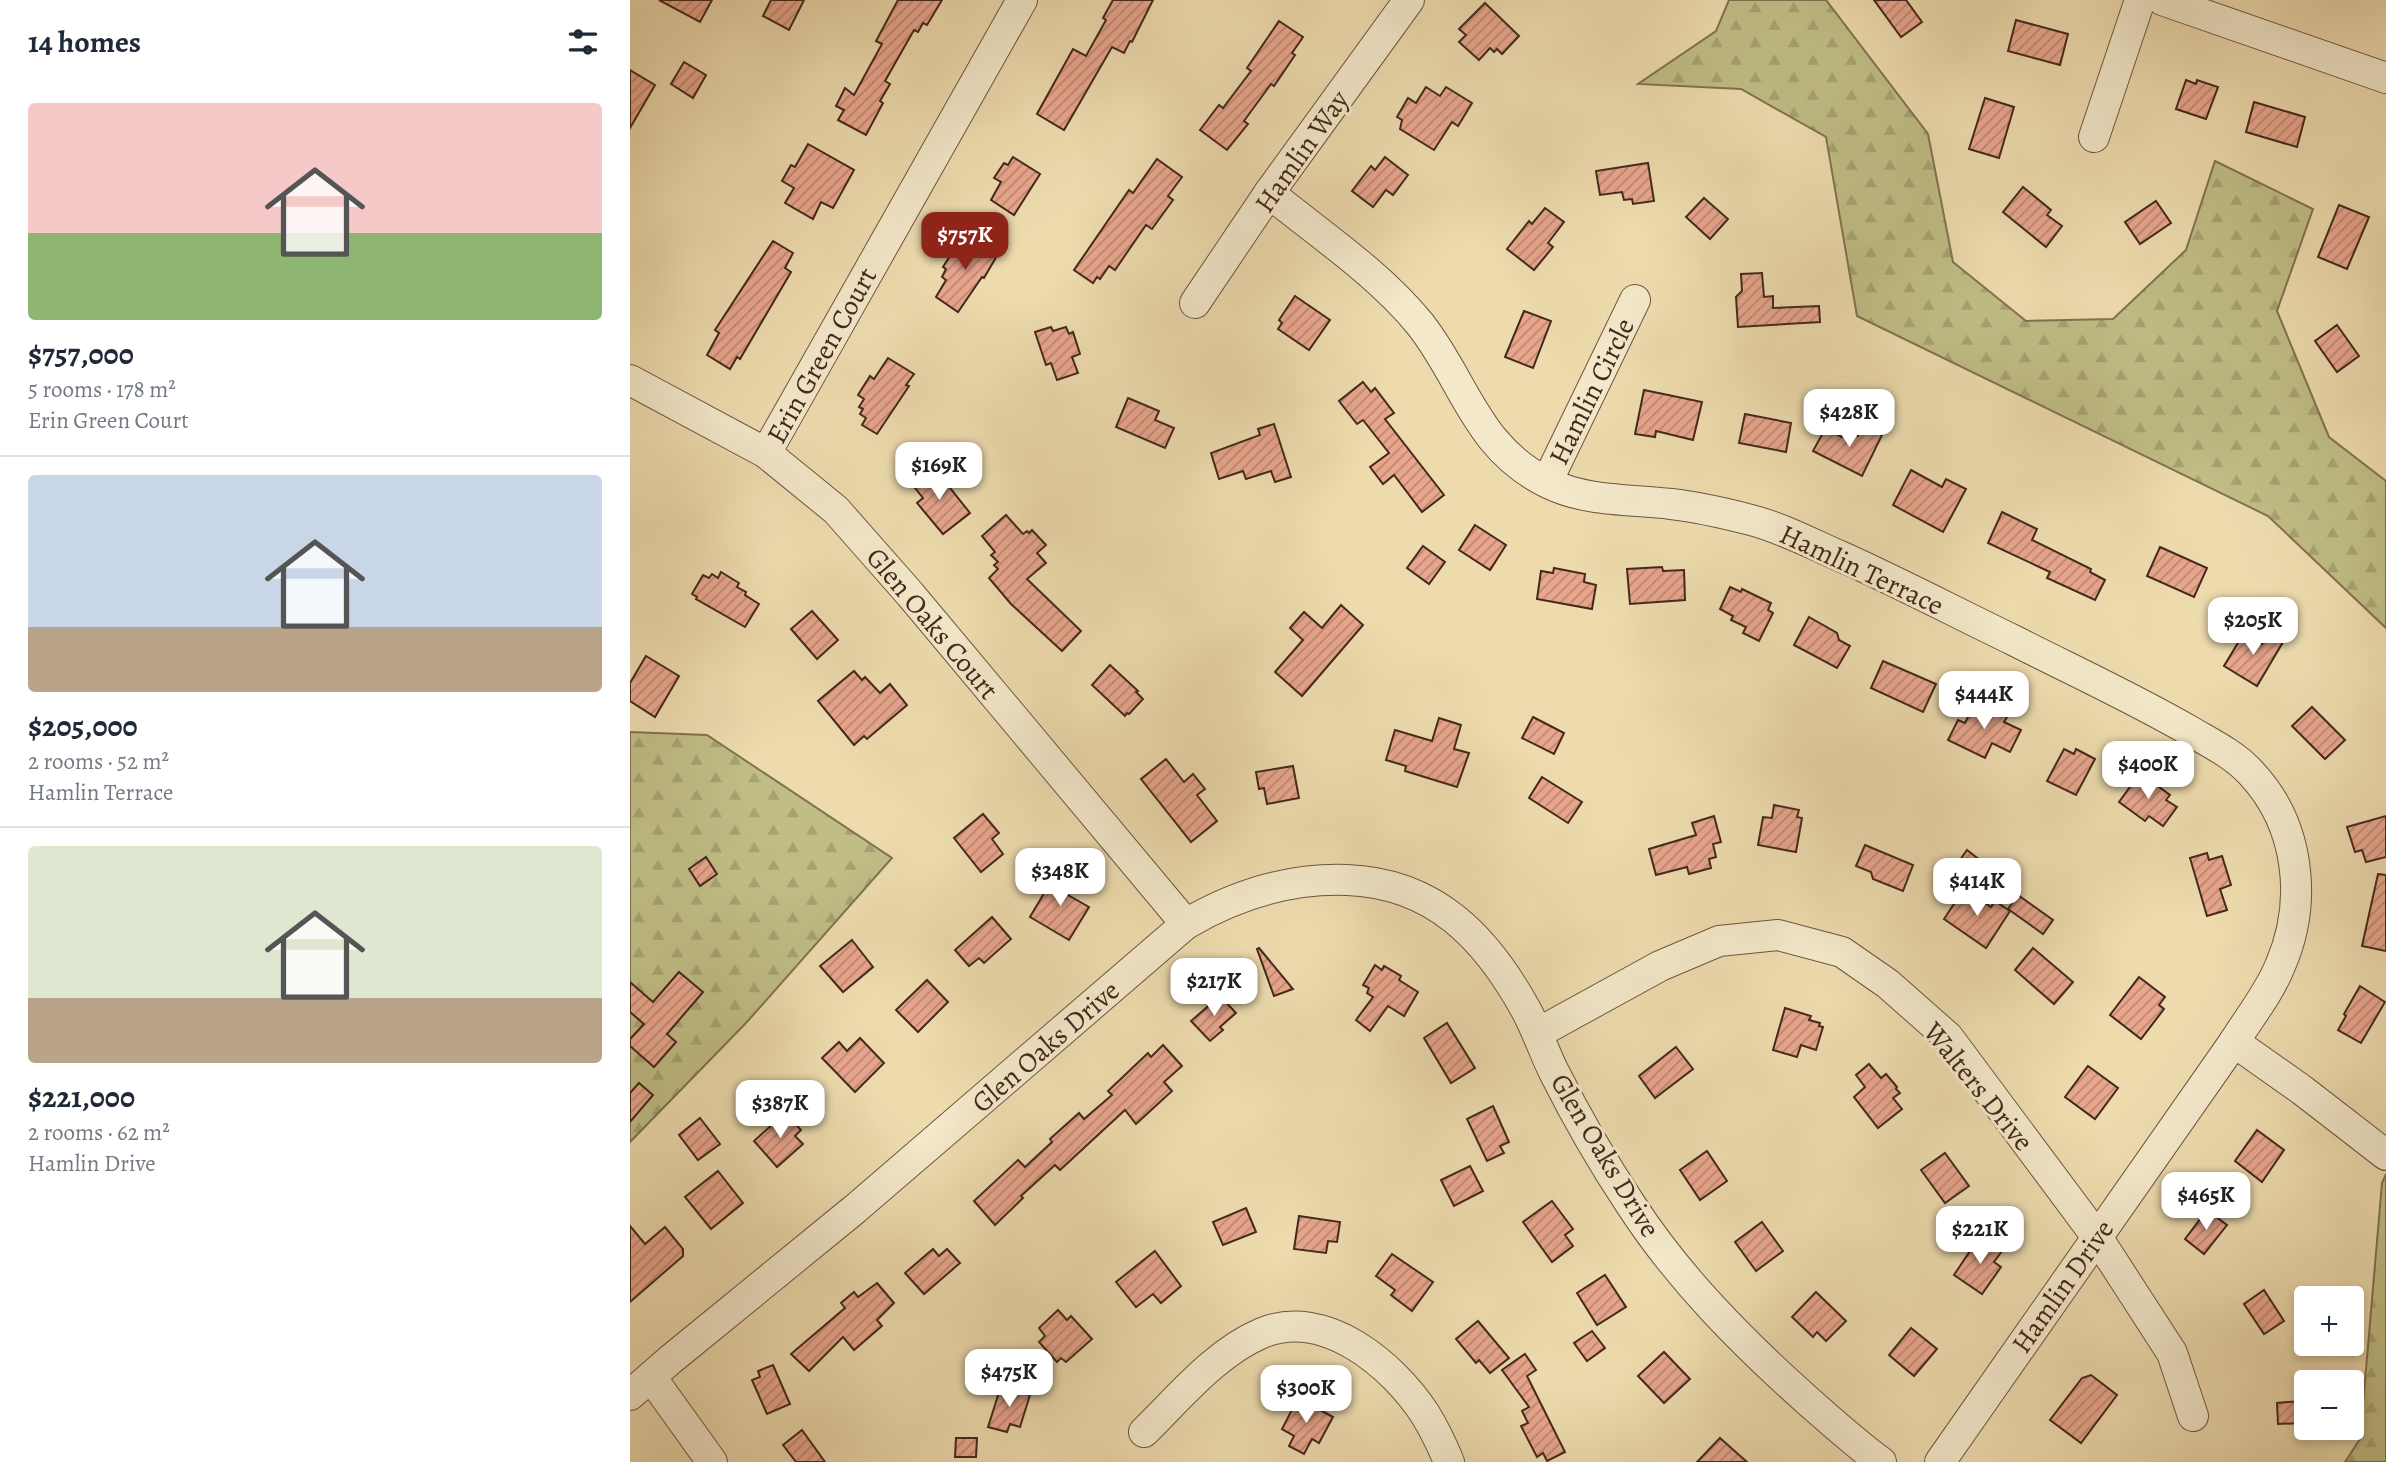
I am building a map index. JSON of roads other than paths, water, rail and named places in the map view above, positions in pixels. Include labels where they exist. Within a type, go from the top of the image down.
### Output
[{"type":"street","name":"Erin Green Court","points":[[766,453],[1021,0]]},
{"type":"street","name":"Hamlin Way","points":[[1195,303],[1269,194],[1409,0]]},
{"type":"street","points":[[2094,137],[2140,0]]},
{"type":"street","points":[[2162,0],[2386,78]]},
{"type":"street","name":"Hamlin Terrace","points":[[1269,194],[1386,287],[1421,326],[1445,361],[1468,405],[1496,444],[1523,468],[1547,482],[1578,494],[1614,501],[1669,504],[1717,511],[1783,530],[1872,571],[2158,713],[2232,756],[2250,771],[2268,793],[2281,817],[2291,846],[2296,877],[2296,909],[2290,940],[2279,970],[2234,1042]]},
{"type":"street","name":"Hamlin Circle","points":[[1547,482],[1634,300]]},
{"type":"street","name":"Glen Oaks Court","points":[[630,380],[766,453],[836,510],[910,594],[1186,924]]},
{"type":"street","name":"Glen Oaks Drive","points":[[640,1386],[855,1209],[1186,924],[1214,908],[1294,883],[1329,879],[1365,881],[1390,885],[1442,908],[1485,948],[1510,982],[1595,1148],[1632,1207],[1670,1258],[1710,1306],[1768,1366],[1881,1462]]},
{"type":"street","name":"Walters Drive","points":[[1538,1033],[1660,966],[1719,942],[1778,935],[1842,952],[1888,984],[1948,1037],[2097,1237],[2172,1353],[2193,1416]]},
{"type":"street","points":[[2234,1042],[2386,1155]]},
{"type":"street","name":"Hamlin Drive","points":[[1940,1462],[2234,1042]]},
{"type":"street","points":[[1144,1432],[1216,1362],[1245,1342],[1264,1332],[1310,1328],[1338,1335],[1369,1355],[1401,1384],[1424,1412],[1449,1462]]},
{"type":"street","points":[[640,1386],[712,1462]]}]
